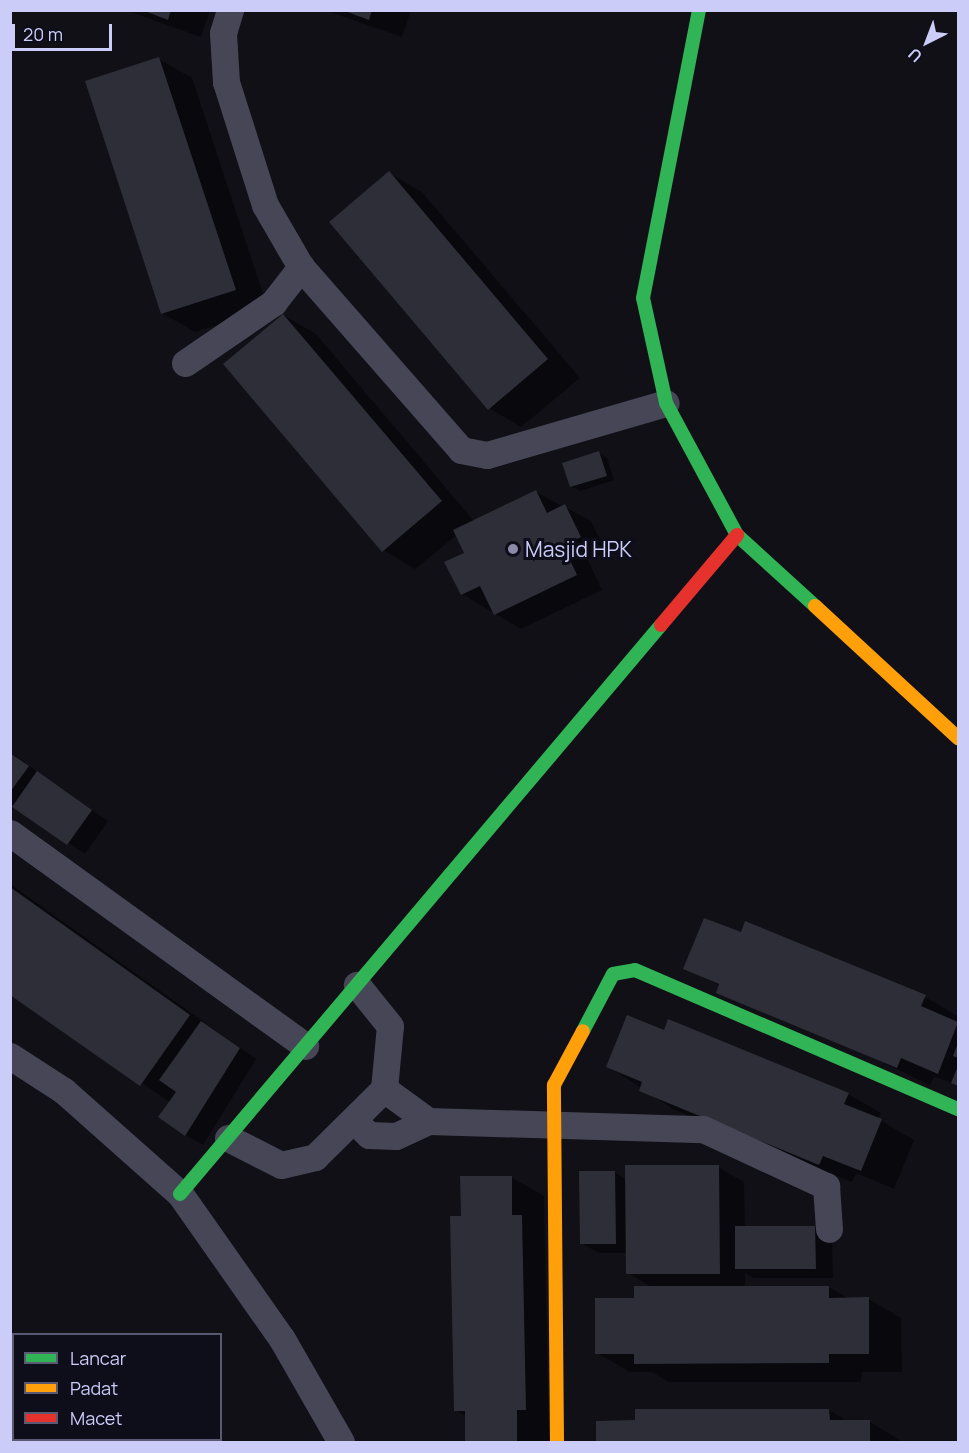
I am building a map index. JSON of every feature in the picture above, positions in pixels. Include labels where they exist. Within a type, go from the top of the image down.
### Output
[{"type":"street","points":[[230,10],[223,33],[226,82],[265,205],[302,267],[461,450],[487,455],[666,403]]},
{"type":"street","points":[[699,10],[643,298],[666,403],[737,535],[958,738]]},
{"type":"street","points":[[185,363],[273,303],[302,267]]},
{"type":"street","points":[[180,1194],[737,535]]},
{"type":"street","points":[[10,833],[305,1046]]},
{"type":"street","points":[[557,1443],[554,1085],[613,974],[636,970],[958,1109]]},
{"type":"street","points":[[228,1138],[280,1165],[315,1157],[384,1089],[390,1026],[357,985]]},
{"type":"street","points":[[10,1056],[63,1091],[180,1194],[282,1339],[340,1443]]},
{"type":"street","points":[[384,1089],[428,1121]]},
{"type":"street","points":[[353,1120],[369,1135],[396,1136],[428,1121],[704,1129],[826,1186],[829,1229]]},
{"type":"building","points":[[142,10],[171,10],[168,20]]},
{"type":"building","points":[[342,10],[372,10],[369,20]]},
{"type":"building","points":[[159,57],[236,290],[161,314],[85,81]]},
{"type":"building","points":[[389,171],[548,359],[488,410],[329,222]]},
{"type":"building","points":[[283,314],[442,501],[382,552],[223,364]]},
{"type":"building","points":[[599,451],[607,476],[570,487],[562,463]]},
{"type":"building","name":"Masjid HPK","points":[[536,490],[547,513],[565,504],[581,537],[563,545],[577,575],[494,615],[480,586],[461,595],[444,562],[464,553],[453,530]]},
{"type":"building","points":[[10,753],[29,766],[10,792]]},
{"type":"building","points":[[37,771],[92,810],[67,845],[12,807]]},
{"type":"building","points":[[10,887],[190,1015],[140,1086],[10,995]]},
{"type":"building","points":[[704,918],[741,932],[745,921],[926,995],[921,1006],[958,1022],[938,1074],[901,1058],[897,1068],[716,993],[719,984],[683,969]]},
{"type":"building","points":[[627,1015],[664,1030],[668,1019],[849,1093],[844,1104],[882,1119],[861,1171],[823,1156],[819,1165],[639,1091],[642,1082],[606,1067]]},
{"type":"building","points":[[201,1021],[240,1048],[185,1136],[158,1117],[176,1092],[159,1080]]},
{"type":"building","points":[[958,1043],[958,1058],[953,1056]]},
{"type":"building","points":[[958,1066],[958,1086],[951,1083]]},
{"type":"building","points":[[625,1165],[719,1165],[720,1274],[626,1274]]},
{"type":"building","points":[[579,1171],[615,1171],[616,1244],[580,1244]]},
{"type":"building","points":[[460,1176],[512,1176],[512,1215],[522,1215],[526,1410],[517,1410],[517,1442],[465,1442],[465,1411],[454,1411],[450,1216],[461,1216]]},
{"type":"building","points":[[735,1226],[815,1226],[816,1269],[735,1269]]},
{"type":"building","points":[[634,1286],[829,1286],[829,1298],[869,1297],[869,1354],[829,1354],[829,1363],[634,1364],[634,1354],[595,1354],[595,1298],[634,1298]]},
{"type":"building","points":[[635,1409],[829,1409],[830,1420],[870,1420],[870,1442],[596,1442],[596,1421],[635,1420]]},
{"type":"traffic: fast","points":[[699,10],[643,298],[666,403],[737,535],[815,606]]},
{"type":"traffic: fast","points":[[180,1194],[661,625]]},
{"type":"traffic: fast","points":[[583,1031],[613,974],[635,970],[958,1109]]},
{"type":"traffic: slow","points":[[815,606],[958,738]]},
{"type":"traffic: slow","points":[[557,1442],[554,1085],[583,1031]]},
{"type":"traffic: jam","points":[[661,625],[737,535]]},
{"type":"place","name":"Masjid HPK","points":[[513,549]]}]
